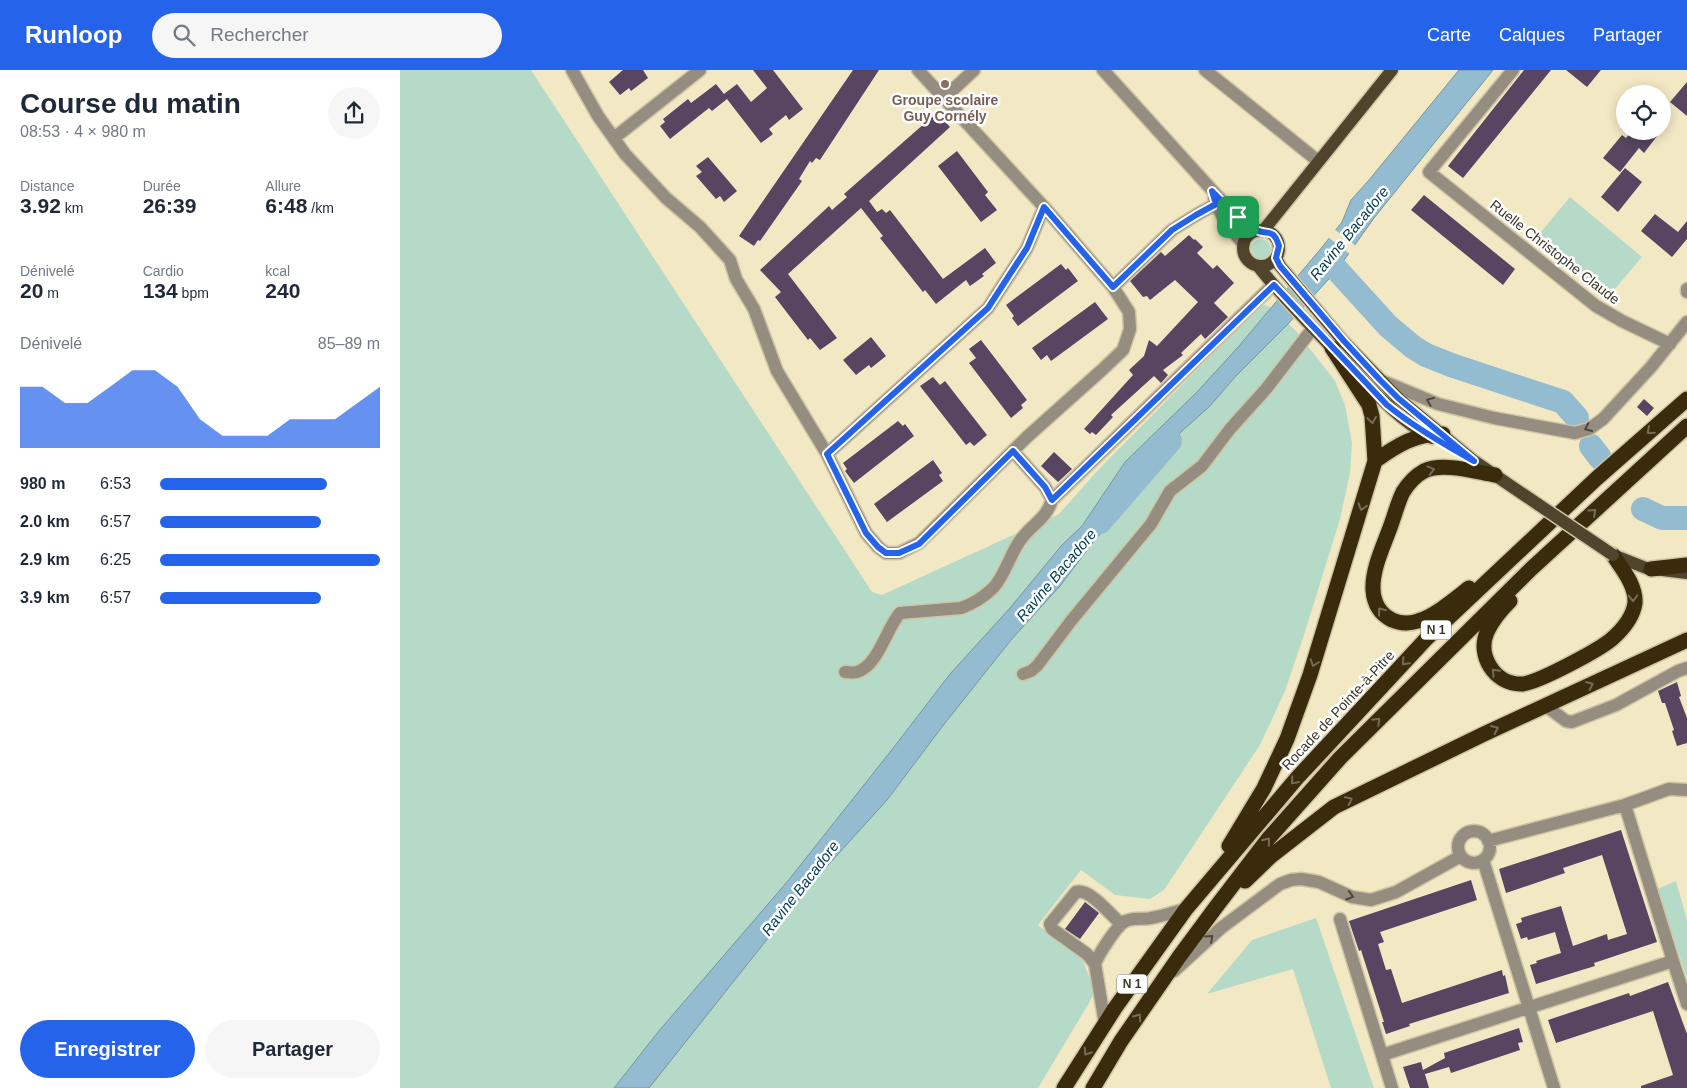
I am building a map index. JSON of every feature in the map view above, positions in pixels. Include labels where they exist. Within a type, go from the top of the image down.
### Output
[{"type":"highway","points":[[1206,884],[1264,788],[1287,740],[1328,620],[1375,461],[1370,405],[1332,348]]},
{"type":"highway","name":"Rocade de Pointe-à-Pitre","points":[[1064,1088],[1105,1024],[1186,909],[1297,778],[1427,638],[1604,472],[1687,399]]},
{"type":"highway","name":"N 1","points":[[1093,1088],[1121,1041],[1216,907],[1268,839],[1340,758],[1530,569],[1685,429]]},
{"type":"highway","points":[[1375,461],[1396,445],[1426,435],[1443,434]]},
{"type":"highway","points":[[1495,475],[1443,467],[1426,470],[1410,482],[1398,504],[1374,576],[1373,590],[1378,610],[1387,618],[1397,622],[1408,623],[1420,620],[1460,596],[1524,547]]},
{"type":"highway","points":[[1530,569],[1522,587],[1492,624],[1484,642],[1488,663],[1494,673],[1503,679],[1522,684],[1539,680],[1606,644],[1625,627],[1635,603],[1633,589],[1613,555]]},
{"type":"highway","points":[[1651,569],[1687,565]]},
{"type":"highway","points":[[1216,907],[1271,856],[1334,807],[1687,640]]},
{"type":"main road","points":[[1392,70],[1278,212],[1261,231],[1250,235],[1244,245],[1246,257],[1387,405],[1426,435],[1474,461],[1613,555],[1651,569],[1687,573]]},
{"type":"main road","points":[[1278,212],[1278,262],[1344,341],[1380,380],[1398,398],[1474,461]]},
{"type":"main road","points":[[1261,231],[1270,233],[1277,240]]},
{"type":"main road","points":[[1266,276],[1268,265],[1278,262]]},
{"type":"street","points":[[572,70],[598,116],[625,154],[666,198],[700,227],[730,260],[736,279],[754,309],[777,371],[827,454],[866,533],[886,553],[899,553],[919,544],[1013,451],[1064,403],[1103,370],[1122,350],[1130,329],[1129,312],[1113,287],[1044,207],[918,70]]},
{"type":"street","points":[[614,138],[700,70]]},
{"type":"street","points":[[944,98],[974,70]]},
{"type":"street","points":[[1103,70],[1212,191],[1238,217],[1261,231]]},
{"type":"street","points":[[1205,70],[1318,161]]},
{"type":"street","name":"Ruelle Christophe Claude","points":[[1513,70],[1429,172],[1596,306],[1670,344]]},
{"type":"street","points":[[1212,191],[1216,204],[1228,226],[1244,245]]},
{"type":"street","points":[[1113,287],[1172,230],[1216,204]]},
{"type":"street","points":[[827,454],[988,308],[1027,248],[1044,207]]},
{"type":"street","points":[[845,672],[857,672],[875,658],[891,624],[900,613],[961,608],[969,605],[993,588],[1022,537],[1046,514],[1052,500],[1266,276]]},
{"type":"street","points":[[1380,380],[1438,404],[1494,418],[1575,433],[1589,429],[1603,419],[1652,367],[1687,322]]},
{"type":"street","points":[[1023,674],[1038,666],[1071,621],[1151,524],[1170,491],[1202,466],[1230,429],[1266,389],[1313,328]]},
{"type":"street","points":[[1013,451],[1045,487],[1052,500]]},
{"type":"street","points":[[1546,706],[1566,721],[1572,722],[1616,705],[1687,668]]},
{"type":"street","points":[[1488,841],[1624,805],[1669,788],[1687,790]]},
{"type":"street","points":[[1624,805],[1687,1004]]},
{"type":"street","points":[[1468,833],[1480,833],[1488,841],[1488,854],[1483,860],[1471,863],[1461,856],[1458,850],[1459,841],[1468,833]]},
{"type":"street","points":[[1162,983],[1221,928],[1280,884],[1301,879],[1319,882],[1352,897],[1371,900],[1396,892],[1461,856]]},
{"type":"street","points":[[1483,860],[1554,1088]]},
{"type":"street","points":[[1095,964],[1087,954],[1052,929],[1050,924],[1076,892],[1081,890],[1088,893],[1118,921],[1123,922],[1151,918],[1186,909]]},
{"type":"street","points":[[1340,919],[1392,1088]]},
{"type":"street","points":[[1105,1024],[1095,964],[1097,957],[1123,922]]},
{"type":"street","points":[[1382,1055],[1673,962]]},
{"type":"green space","points":[[400,70],[531,70],[872,592],[882,595],[1059,514],[1099,469],[1258,308],[1265,305],[1272,308],[1297,332],[1335,381],[1345,405],[1352,443],[1350,473],[1340,519],[1285,691],[1260,745],[1164,890],[1150,899],[1115,895],[1081,870],[1038,925],[1082,959],[1095,991],[1038,1088],[400,1088]]},
{"type":"green space","points":[[1570,197],[1642,257],[1608,297],[1536,238]]},
{"type":"green space","points":[[1261,239],[1268,242],[1271,249],[1268,256],[1261,259],[1254,256],[1251,249],[1254,242]]},
{"type":"green space","points":[[1676,881],[1687,920],[1687,978],[1657,889]]},
{"type":"green space","points":[[1316,918],[1374,1088],[1331,1088],[1293,969],[1207,994],[1252,940]]},
{"type":"water","points":[[1459,70],[1493,70],[1374,218],[1337,270],[1288,324],[1235,377],[1210,406],[1182,431],[1148,466],[1118,501],[1120,511],[1094,541],[1060,586],[1011,640],[887,800],[811,884],[649,1088],[614,1088],[658,1032],[787,882],[950,674],[1010,608],[1062,545],[1082,526],[1125,462],[1197,392],[1239,346],[1323,246],[1342,222],[1351,200]]},
{"type":"pier","points":[[1334,229],[1356,246],[1351,255],[1328,237]]},
{"type":"building","points":[[623,70],[643,70],[648,78],[631,91],[629,88],[620,95],[609,82]]},
{"type":"building","points":[[753,70],[773,70],[803,109],[789,120],[786,115],[769,129],[773,134],[761,143],[727,99],[712,111],[709,108],[670,139],[660,126],[665,122],[663,119],[688,99],[691,103],[716,84],[724,94],[737,84],[751,102],[767,88]]},
{"type":"building","points":[[853,70],[879,70],[820,160],[816,158],[812,163],[810,161],[799,179],[802,181],[760,241],[758,240],[754,246],[739,236]]},
{"type":"building","points":[[1524,70],[1551,70],[1463,178],[1448,166]]},
{"type":"building","points":[[1566,70],[1601,70],[1587,87]]},
{"type":"building","points":[[1687,82],[1687,116],[1671,101]]},
{"type":"building","points":[[933,116],[936,119],[940,116],[950,127],[869,201],[877,212],[882,209],[886,213],[890,210],[943,279],[985,248],[996,263],[982,274],[984,276],[970,286],[966,280],[936,304],[925,290],[923,292],[880,238],[883,236],[861,208],[788,274],[837,338],[820,350],[810,338],[808,340],[775,297],[781,292],[760,270],[829,206],[832,210],[847,197],[844,194]]},
{"type":"building","points":[[1618,140],[1654,140],[1644,153],[1639,148],[1620,172],[1603,158]]},
{"type":"building","points":[[957,151],[988,192],[985,195],[997,210],[981,222],[938,166]]},
{"type":"building","points":[[708,157],[737,191],[724,202],[720,196],[716,199],[696,176],[702,172],[696,166]]},
{"type":"building","points":[[1625,168],[1642,182],[1618,212],[1601,197]]},
{"type":"building","points":[[1424,195],[1515,269],[1503,285],[1411,210]]},
{"type":"building","points":[[1655,214],[1678,232],[1687,221],[1687,239],[1672,257],[1641,231]]},
{"type":"building","points":[[1189,235],[1203,247],[1197,253],[1213,269],[1217,265],[1234,283],[1214,303],[1228,317],[1205,339],[1201,334],[1181,353],[1183,355],[1163,370],[1168,375],[1161,383],[1154,376],[1111,415],[1113,417],[1096,435],[1092,432],[1090,434],[1084,429],[1133,375],[1129,370],[1144,356],[1149,340],[1157,346],[1198,302],[1175,280],[1150,300],[1147,296],[1143,297],[1130,281],[1161,252],[1165,256]]},
{"type":"building","points":[[1061,264],[1066,270],[1068,268],[1078,281],[1018,326],[1006,305]]},
{"type":"building","points":[[1095,302],[1108,319],[1051,361],[1047,355],[1041,360],[1032,348]]},
{"type":"building","points":[[871,337],[886,356],[871,368],[869,365],[856,375],[843,360]]},
{"type":"building","points":[[981,340],[1027,400],[1021,405],[1023,408],[1011,418],[969,363],[976,358],[969,349]]},
{"type":"building","points":[[933,377],[940,385],[945,381],[987,435],[974,446],[970,442],[966,445],[920,386]]},
{"type":"building","points":[[1644,399],[1654,408],[1647,416],[1637,407]]},
{"type":"building","points":[[898,421],[903,426],[905,424],[914,436],[854,483],[845,471],[847,469],[843,463]]},
{"type":"building","points":[[1054,452],[1072,469],[1058,482],[1041,466]]},
{"type":"building","points":[[933,460],[942,473],[939,475],[943,481],[887,522],[874,504]]},
{"type":"building","points":[[1677,682],[1681,696],[1679,697],[1687,718],[1687,743],[1677,746],[1665,703],[1662,703],[1658,691]]},
{"type":"building","points":[[1621,830],[1657,942],[1594,963],[1595,966],[1536,984],[1530,965],[1537,963],[1536,961],[1561,953],[1555,932],[1528,940],[1527,937],[1521,939],[1516,924],[1522,922],[1521,918],[1561,906],[1573,946],[1607,934],[1608,940],[1627,934],[1602,855],[1563,868],[1565,873],[1506,893],[1499,869]]},
{"type":"building","points":[[1471,880],[1477,900],[1380,932],[1384,942],[1378,944],[1386,970],[1391,969],[1402,1003],[1502,970],[1509,993],[1409,1024],[1410,1026],[1386,1034],[1382,1022],[1384,1022],[1361,950],[1359,951],[1349,921]]},
{"type":"building","points":[[1085,902],[1099,913],[1080,939],[1065,929]]},
{"type":"building","points":[[1668,982],[1687,1034],[1687,1088],[1641,1088],[1641,1086],[1673,1075],[1653,1011],[1556,1043],[1548,1020],[1629,993],[1630,996]]},
{"type":"building","points":[[1519,1028],[1523,1042],[1518,1043],[1520,1050],[1451,1073],[1449,1067],[1425,1074],[1424,1071],[1429,1088],[1410,1088],[1403,1067],[1421,1062],[1423,1070],[1445,1058],[1444,1053]]},
{"type":"waterway","points":[[1328,260],[1388,326],[1413,347],[1426,355],[1451,365],[1563,402],[1577,418]]},
{"type":"waterway","name":"Ravine Bacadore","points":[[1100,522],[1170,441]]},
{"type":"waterway","points":[[1591,446],[1600,458]]},
{"type":"waterway","points":[[1643,509],[1662,518],[1687,518]]},
{"type":"place","name":"Groupe scolaire Guy Cornély","points":[[945,84]]},
{"type":"route","points":[[1212,191],[1238,217],[1258,231],[1273,235],[1279,246],[1276,258],[1280,266],[1344,341],[1398,398],[1474,461],[1426,435],[1387,405],[1274,285],[1052,500],[1045,487],[1013,451],[919,544],[899,553],[886,553],[878,547],[866,533],[827,454],[988,308],[1027,248],[1044,207],[1113,287],[1172,230],[1216,204],[1212,191]]}]
